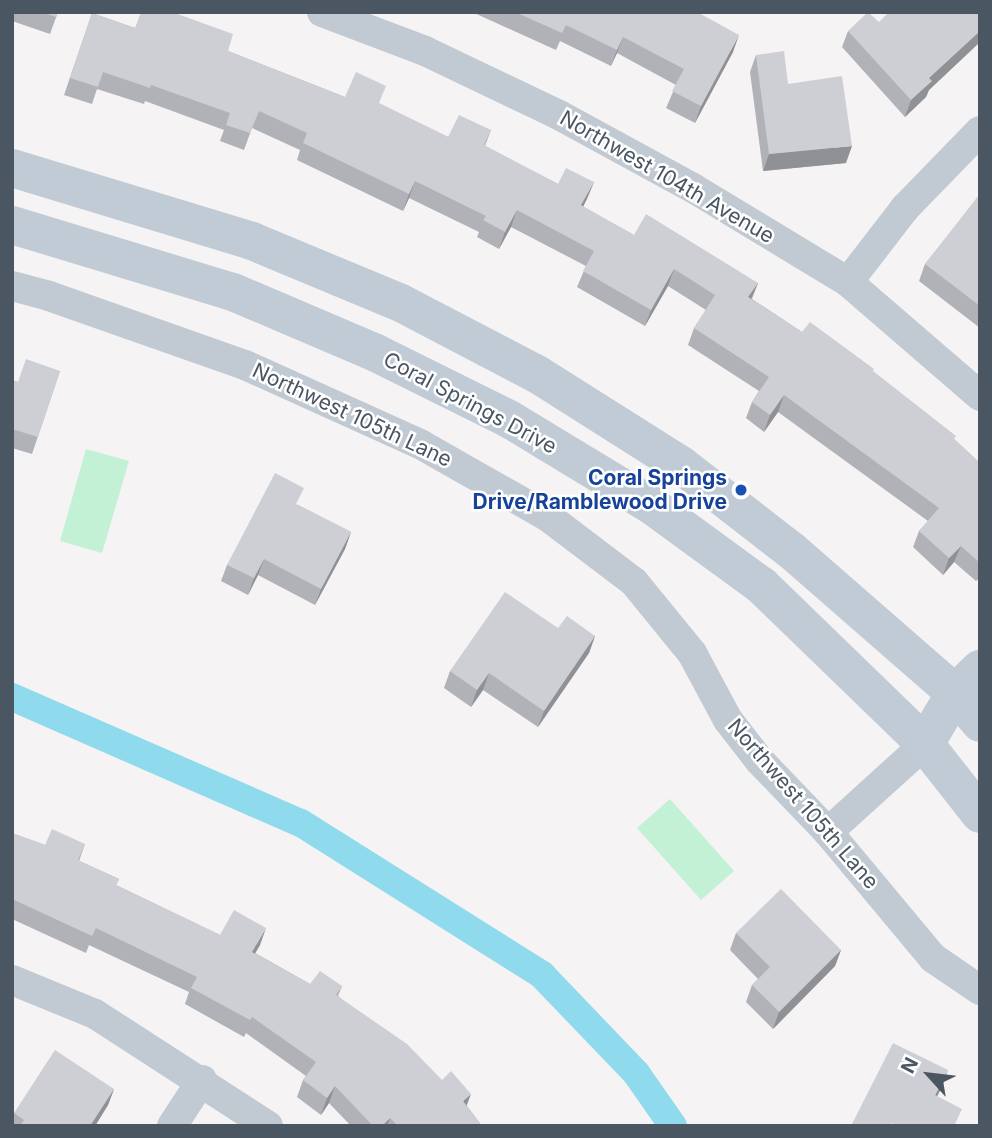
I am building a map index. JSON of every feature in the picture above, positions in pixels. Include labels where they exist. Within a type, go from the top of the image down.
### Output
[{"type":"main road","points":[[12,169],[252,241],[401,303],[537,374],[701,481],[967,681],[980,723],[925,744]]},
{"type":"main road","name":"Coral Springs Drive","points":[[12,225],[233,292],[376,353],[509,419],[651,505],[762,586],[925,744],[980,814]]},
{"type":"main road","points":[[925,744],[967,681]]},
{"type":"street","name":"Northwest 104th Avenue","points":[[322,12],[425,51],[559,115],[693,188],[848,282],[980,396]]},
{"type":"street","points":[[848,282],[905,208],[980,131]]},
{"type":"street","name":"Northwest 105th Lane","points":[[12,286],[49,296],[245,365],[420,444],[547,516],[634,582],[692,653],[729,720],[759,760],[828,831],[933,958],[980,990]]},
{"type":"street","points":[[828,831],[925,744]]},
{"type":"street","points":[[12,980],[95,1014],[202,1080],[268,1126]]},
{"type":"street","points":[[172,1126],[202,1080]]},
{"type":"green space","points":[[86,449],[129,461],[102,553],[60,541]]},
{"type":"green space","points":[[670,799],[734,871],[701,900],[637,828]]},
{"type":"building","points":[[41,12],[58,12],[56,17]]},
{"type":"building","points":[[141,12],[172,12],[233,34],[228,51],[345,97],[356,72],[386,86],[379,103],[448,137],[459,115],[491,130],[484,145],[558,184],[566,168],[594,182],[581,205],[634,235],[646,214],[758,283],[748,297],[802,332],[810,322],[874,369],[873,371],[956,436],[954,439],[980,463],[980,563],[961,546],[949,558],[919,531],[939,508],[784,395],[770,415],[752,402],[769,377],[694,328],[715,295],[674,269],[651,310],[583,271],[594,251],[517,210],[505,232],[483,220],[486,216],[415,181],[409,194],[303,143],[307,133],[259,111],[250,133],[226,125],[230,113],[151,85],[150,88],[103,72],[98,87],[70,78],[92,13],[135,28]]},
{"type":"building","points":[[515,12],[697,12],[739,35],[701,106],[672,91],[684,69],[623,37],[617,50],[566,25],[562,33]]},
{"type":"building","points":[[868,12],[879,22],[889,12],[980,12],[980,31],[929,78],[932,81],[911,100],[848,31]]},
{"type":"building","points":[[784,51],[788,84],[842,76],[852,146],[769,154],[756,55]]},
{"type":"building","points":[[980,196],[980,306],[925,264]]},
{"type":"building","points":[[26,359],[60,371],[38,437],[12,429],[12,380],[18,382]]},
{"type":"building","points":[[275,473],[304,488],[296,504],[351,532],[321,589],[264,559],[254,578],[227,565]]},
{"type":"building","points":[[505,592],[558,628],[567,616],[595,636],[544,711],[489,673],[477,690],[450,671]]},
{"type":"building","points":[[52,829],[85,844],[78,860],[119,879],[116,885],[220,935],[234,910],[266,928],[252,952],[310,984],[320,971],[342,986],[336,995],[407,1044],[442,1080],[451,1071],[471,1094],[463,1101],[482,1126],[398,1126],[390,1118],[382,1126],[373,1126],[335,1086],[327,1098],[303,1080],[316,1062],[252,1017],[250,1020],[191,988],[197,977],[96,928],[92,936],[12,899],[12,833],[45,845]]},
{"type":"building","points":[[781,889],[841,950],[779,1012],[752,985],[770,967],[736,933]]},
{"type":"building","points":[[893,1043],[948,1070],[935,1095],[962,1109],[954,1126],[896,1126],[891,1123],[890,1126],[851,1126]]},
{"type":"building","points":[[55,1050],[114,1089],[90,1126],[20,1126],[24,1120],[14,1113]]},
{"type":"waterway","points":[[12,697],[301,823],[542,975],[636,1073],[673,1126]]},
{"type":"place","name":"Coral Springs Drive/Ramblewood Drive","points":[[741,490]]}]
